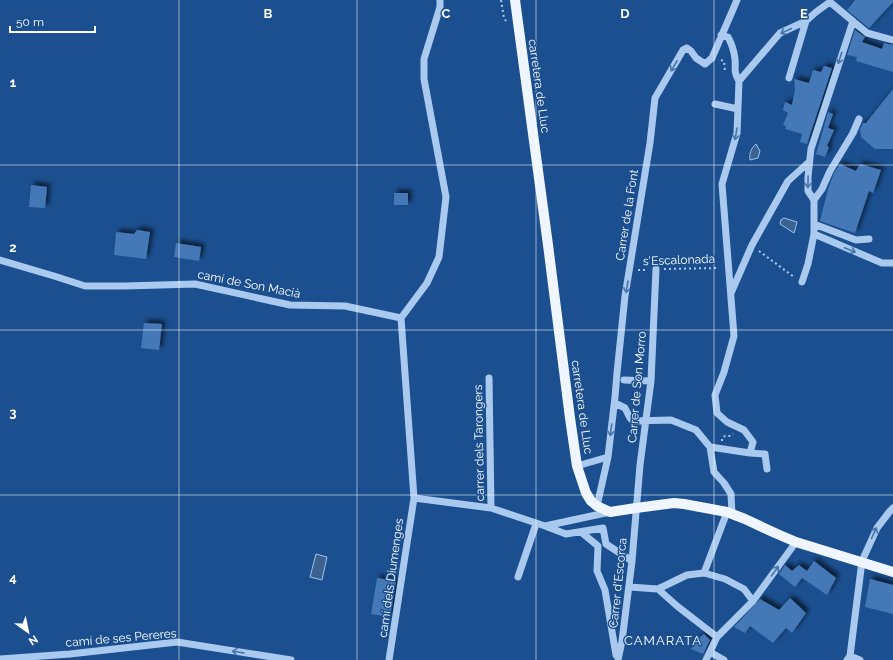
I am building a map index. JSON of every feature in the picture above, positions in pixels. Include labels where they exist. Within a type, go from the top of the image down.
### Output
[{"type":"main road","name":"carretera de Lluc","points":[[515,0],[577,466],[586,493],[591,501],[610,512]]},
{"type":"main road","points":[[610,512],[684,504],[730,513],[796,542],[862,561],[893,572]]},
{"type":"street","points":[[401,318],[427,283],[439,257],[446,197],[424,79],[424,59],[440,7],[440,0]]},
{"type":"street","points":[[712,58],[737,0]]},
{"type":"street","points":[[739,81],[780,33],[806,21],[831,1],[867,33],[893,40]]},
{"type":"street","points":[[789,78],[806,21]]},
{"type":"street","points":[[802,282],[808,264],[814,234],[814,200],[808,191],[811,149],[852,21]]},
{"type":"street","points":[[721,35],[728,37],[732,45],[735,59],[734,73],[739,81],[737,133],[722,184],[734,336],[724,372],[715,395],[717,413],[727,422],[744,430],[753,442],[750,453]]},
{"type":"street","name":"Carrer de la Font","points":[[598,506],[608,457],[615,403],[625,296],[650,143],[655,98],[683,50],[688,48],[692,50],[696,58],[705,64],[712,58]]},
{"type":"street","points":[[716,104],[738,109]]},
{"type":"street","points":[[814,200],[822,189],[830,170],[860,119]]},
{"type":"street","points":[[730,293],[752,245],[788,181],[809,162]]},
{"type":"street","points":[[814,224],[856,240],[869,239]]},
{"type":"street","points":[[814,234],[882,263],[893,263]]},
{"type":"street","name":"camí de Son Macià","points":[[0,260],[85,286],[195,284],[290,305],[345,306],[401,318]]},
{"type":"street","name":"Carrer de Son Morro","points":[[636,508],[651,381],[656,269]]},
{"type":"street","name":"camí dels Diumenges","points":[[389,660],[414,498],[401,318]]},
{"type":"street","name":"carrer dels Tarongers","points":[[489,378],[491,508]]},
{"type":"street","points":[[624,380],[651,381]]},
{"type":"street","points":[[615,403],[626,408],[630,418],[633,421],[671,420],[696,430],[710,447],[714,472],[731,494],[730,513],[704,573]]},
{"type":"street","points":[[710,447],[765,454],[768,469]]},
{"type":"street","points":[[577,466],[608,457]]},
{"type":"street","points":[[414,498],[491,508],[566,534],[603,528],[606,544],[632,561]]},
{"type":"street","name":"Carrer d'Escorca","points":[[617,660],[622,641],[629,588],[636,508]]},
{"type":"street","points":[[860,660],[849,658],[862,561],[877,528],[893,508]]},
{"type":"street","points":[[545,526],[610,512]]},
{"type":"street","points":[[518,577],[536,524]]},
{"type":"street","points":[[581,532],[598,546],[597,571],[605,590],[610,622],[616,646],[617,660]]},
{"type":"street","points":[[706,660],[717,637],[753,601],[796,542]]},
{"type":"street","points":[[629,588],[658,589],[688,575],[704,573],[726,579],[744,590],[753,601]]},
{"type":"street","points":[[658,589],[717,637]]},
{"type":"street","name":"camí de ses Pereres","points":[[0,659],[70,654],[177,642],[291,660]]},
{"type":"street","points":[[710,652],[724,660]]},
{"type":"path","points":[[501,0],[504,18],[509,23]]},
{"type":"path","points":[[712,58],[724,61],[725,72],[734,73]]},
{"type":"path","points":[[752,245],[802,282]]},
{"type":"path","name":"s'Escalonada","points":[[629,271],[729,268]]},
{"type":"path","points":[[721,448],[722,438],[733,435],[738,427]]},
{"type":"water","points":[[756,144],[760,151],[758,158],[750,160],[751,151]]},
{"type":"water","points":[[784,218],[797,222],[794,233],[780,224],[781,220]]},
{"type":"water","points":[[316,554],[327,557],[322,580],[310,577]]},
{"type":"building","points":[[855,0],[893,0],[893,2],[869,28],[847,10]]},
{"type":"building","points":[[855,30],[865,37],[862,42],[882,49],[884,43],[893,45],[893,72],[856,61],[857,57],[847,55]]},
{"type":"building","points":[[824,66],[832,68],[807,144],[800,142],[802,134],[785,129],[786,126],[783,125],[788,113],[783,110],[785,102],[792,105],[795,90],[794,79],[809,83],[813,70],[821,72]]},
{"type":"building","points":[[893,89],[893,149],[875,149],[861,137],[860,129],[863,123],[866,123]]},
{"type":"building","points":[[828,112],[833,114],[828,128],[834,130],[827,146],[829,147],[825,157],[816,154]]},
{"type":"building","points":[[840,164],[856,171],[860,164],[881,170],[873,193],[869,191],[855,233],[820,221],[828,189],[834,173]]},
{"type":"building","points":[[31,185],[47,187],[45,208],[29,207]]},
{"type":"building","points":[[394,193],[408,193],[408,205],[394,205]]},
{"type":"building","points":[[137,230],[150,232],[146,259],[114,255],[116,232],[134,234]]},
{"type":"building","points":[[176,243],[201,247],[199,261],[174,257]]},
{"type":"building","points":[[144,323],[162,324],[159,350],[141,348]]},
{"type":"building","points":[[814,561],[836,578],[827,595],[802,578],[795,587],[779,574],[785,565],[792,571],[799,565],[807,571]]},
{"type":"building","points":[[377,578],[396,581],[390,617],[371,614]]},
{"type":"building","points":[[870,579],[893,585],[893,614],[865,607]]},
{"type":"building","points":[[790,598],[806,613],[792,633],[786,628],[773,643],[750,626],[745,633],[734,627],[760,599],[779,610]]},
{"type":"building","points":[[704,634],[710,640],[703,654],[691,649]]},
{"type":"district","name":"CAMARATA","points":[[663,640]]}]
